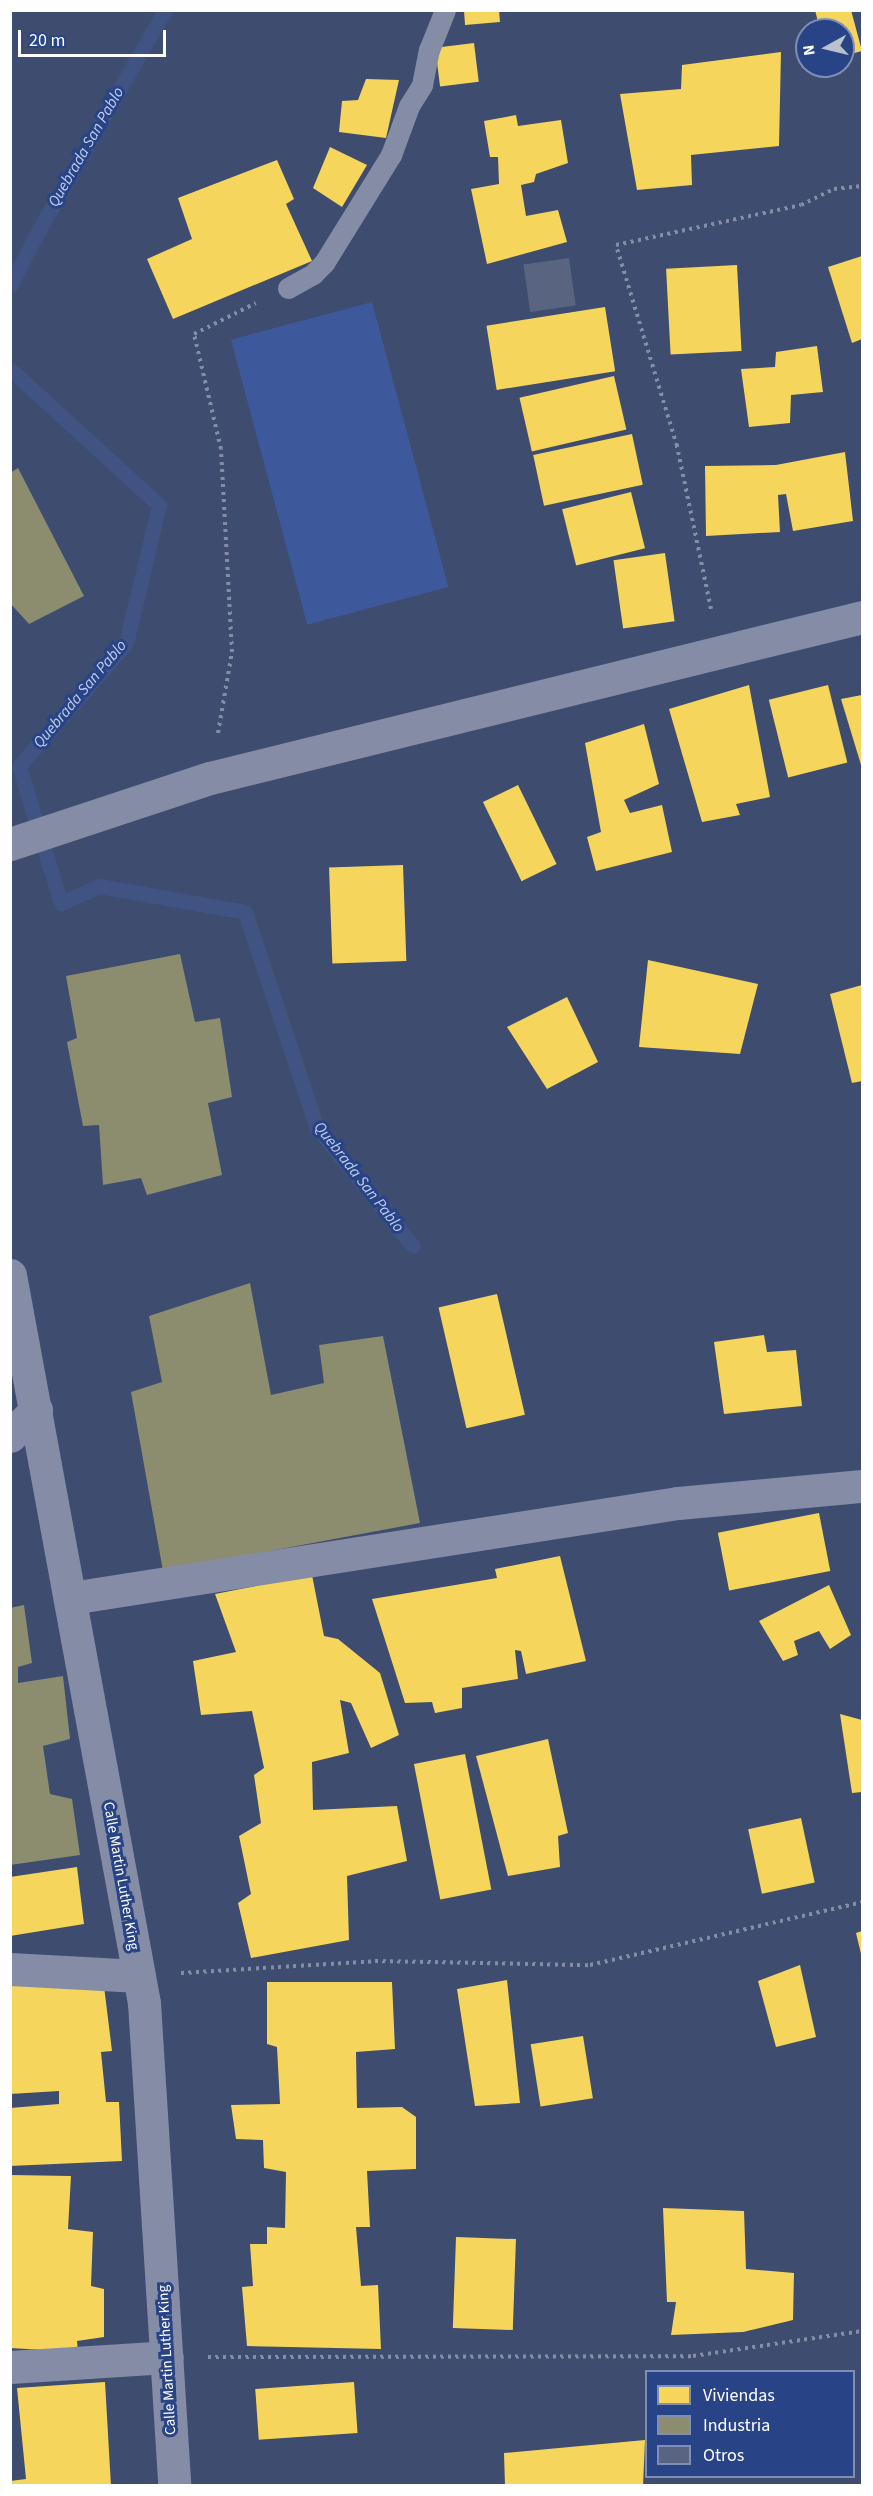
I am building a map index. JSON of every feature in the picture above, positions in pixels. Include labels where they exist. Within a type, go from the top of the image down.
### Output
[{"type":"street","points":[[10,844],[210,778],[862,617]]},
{"type":"street","name":"Calle Martin Luther King","points":[[10,1275],[139,1976],[167,2357],[174,2486]]},
{"type":"street","points":[[10,1436],[36,1410]]},
{"type":"street","points":[[71,1598],[678,1503],[862,1486]]},
{"type":"street","points":[[10,1969],[139,1976]]},
{"type":"street","points":[[10,2367],[167,2357]]},
{"type":"lane","points":[[288,288],[313,274],[324,263],[381,173],[422,85],[429,51],[445,10]]},
{"type":"path","points":[[725,650],[702,571],[677,446],[616,246],[801,205],[834,189],[862,186]]},
{"type":"path","points":[[210,778],[232,652],[221,449],[194,334],[288,288]]},
{"type":"path","points":[[139,1976],[375,1961],[590,1965],[862,1902]]},
{"type":"path","points":[[167,2357],[693,2356],[862,2331]]},
{"type":"shaded area","points":[[372,302],[448,587],[307,625],[231,340]]},
{"type":"building: Viviendas","points":[[464,10],[499,10],[500,22],[465,25]]},
{"type":"building: Viviendas","points":[[815,10],[851,10],[853,18],[817,18]]},
{"type":"building: Viviendas","points":[[855,25],[862,51],[855,53]]},
{"type":"building: Viviendas","points":[[474,43],[479,82],[440,86],[435,48]]},
{"type":"building: Viviendas","points":[[781,52],[779,146],[691,155],[692,185],[637,190],[620,94],[681,89],[682,65]]},
{"type":"building: Viviendas","points":[[366,79],[399,80],[386,138],[339,132],[342,101],[358,100]]},
{"type":"building: Viviendas","points":[[516,115],[518,126],[561,120],[568,163],[536,174],[534,182],[521,185],[526,216],[558,210],[567,242],[487,264],[471,189],[499,184],[498,157],[490,157],[484,121]]},
{"type":"building: Viviendas","points":[[330,147],[367,165],[342,207],[313,188]]},
{"type":"building: Viviendas","points":[[277,160],[294,199],[286,204],[312,261],[173,319],[147,259],[192,239],[178,198]]},
{"type":"building: Viviendas","points":[[862,256],[862,339],[852,343],[828,267]]},
{"type":"building: Viviendas","points":[[737,265],[742,351],[671,355],[666,269]]},
{"type":"building: Viviendas","points":[[605,307],[615,371],[497,390],[486,326]]},
{"type":"building: Viviendas","points":[[817,346],[823,392],[791,395],[790,423],[749,427],[741,369],[775,367],[776,352]]},
{"type":"building: Viviendas","points":[[614,376],[626,430],[532,451],[519,398]]},
{"type":"building: Viviendas","points":[[632,434],[643,485],[544,506],[533,455]]},
{"type":"building: Viviendas","points":[[845,452],[853,521],[793,531],[786,494],[778,495],[780,532],[706,536],[705,466],[776,465]]},
{"type":"building: Viviendas","points":[[631,492],[645,548],[576,565],[562,509]]},
{"type":"building: Viviendas","points":[[665,553],[675,621],[623,629],[614,560]]},
{"type":"building: Viviendas","points":[[749,685],[770,797],[736,804],[740,815],[702,822],[669,709]]},
{"type":"building: Viviendas","points":[[828,685],[847,763],[788,777],[769,700]]},
{"type":"building: Viviendas","points":[[862,695],[862,768],[841,699]]},
{"type":"building: Viviendas","points":[[644,724],[659,784],[624,800],[630,813],[662,805],[672,852],[596,871],[587,837],[601,832],[585,743]]},
{"type":"building: Viviendas","points":[[518,785],[557,864],[522,881],[483,802]]},
{"type":"building: Viviendas","points":[[403,865],[406,961],[332,964],[329,868]]},
{"type":"building: Viviendas","points":[[648,960],[758,984],[740,1054],[639,1047]]},
{"type":"building: Viviendas","points":[[862,985],[862,1081],[852,1083],[830,994]]},
{"type":"building: Viviendas","points":[[567,997],[598,1062],[547,1089],[507,1027]]},
{"type":"building: Viviendas","points":[[497,1294],[525,1415],[466,1428],[439,1307]]},
{"type":"building: Viviendas","points":[[764,1335],[767,1352],[796,1350],[802,1406],[724,1414],[714,1342]]},
{"type":"building: Viviendas","points":[[819,1513],[830,1571],[729,1591],[718,1533]]},
{"type":"building: Viviendas","points":[[560,1556],[586,1661],[526,1674],[521,1651],[515,1650],[518,1679],[462,1688],[462,1708],[435,1713],[432,1702],[405,1703],[372,1599],[497,1578],[495,1569]]},
{"type":"building: Viviendas","points":[[312,1575],[324,1636],[338,1639],[380,1673],[399,1735],[371,1748],[351,1703],[340,1700],[349,1753],[312,1762],[313,1810],[397,1806],[407,1861],[347,1876],[349,1940],[251,1958],[238,1903],[251,1894],[239,1836],[261,1823],[254,1775],[264,1768],[252,1711],[201,1715],[193,1661],[236,1652],[215,1594]]},
{"type":"building: Viviendas","points":[[829,1585],[851,1635],[830,1649],[819,1631],[794,1641],[798,1655],[783,1661],[759,1621]]},
{"type":"building: Viviendas","points":[[840,1714],[862,1720],[862,1792],[852,1793]]},
{"type":"building: Viviendas","points":[[548,1739],[568,1833],[558,1836],[560,1867],[508,1876],[476,1756]]},
{"type":"building: Viviendas","points":[[465,1754],[491,1889],[440,1899],[414,1764]]},
{"type":"building: Viviendas","points":[[801,1818],[815,1883],[762,1894],[748,1829]]},
{"type":"building: Viviendas","points":[[77,1867],[84,1924],[10,1936],[10,1877]]},
{"type":"building: Viviendas","points":[[862,1931],[862,1958],[856,1933]]},
{"type":"building: Viviendas","points":[[800,1965],[816,2037],[776,2047],[758,1981]]},
{"type":"building: Viviendas","points":[[507,1980],[520,2103],[475,2106],[457,1989]]},
{"type":"building: Viviendas","points":[[267,1982],[392,1982],[395,2049],[356,2052],[357,2108],[402,2107],[416,2117],[416,2169],[367,2171],[370,2227],[356,2227],[361,2286],[378,2285],[381,2349],[247,2346],[242,2287],[253,2286],[250,2244],[267,2244],[267,2227],[285,2228],[286,2172],[264,2168],[263,2140],[236,2139],[231,2105],[280,2104],[277,2047],[267,2044]]},
{"type":"building: Viviendas","points":[[10,1986],[104,1986],[112,2051],[101,2052],[106,2102],[119,2102],[122,2161],[10,2166],[10,2108],[59,2104],[59,2091],[10,2094]]},
{"type":"building: Viviendas","points":[[583,2036],[593,2098],[541,2107],[531,2044]]},
{"type":"building: Viviendas","points":[[10,2175],[71,2176],[68,2229],[93,2232],[91,2286],[104,2289],[104,2337],[77,2341],[78,2352],[10,2348]]},
{"type":"building: Viviendas","points":[[663,2208],[744,2211],[746,2269],[794,2273],[793,2320],[743,2332],[671,2335],[676,2302],[667,2302]]},
{"type":"building: Viviendas","points":[[456,2237],[516,2239],[513,2330],[453,2328]]},
{"type":"building: Viviendas","points":[[105,2382],[111,2486],[10,2486],[10,2481],[26,2479],[17,2388]]},
{"type":"building: Viviendas","points":[[354,2382],[358,2433],[259,2440],[255,2389]]},
{"type":"building: Viviendas","points":[[645,2440],[643,2486],[505,2486],[504,2453]]},
{"type":"building: Industria","points":[[18,468],[84,596],[29,624],[10,603],[10,473]]},
{"type":"building: Industria","points":[[180,954],[195,1022],[220,1018],[232,1097],[208,1103],[222,1175],[147,1195],[141,1178],[103,1185],[99,1125],[83,1126],[67,1042],[77,1038],[66,976]]},
{"type":"building: Industria","points":[[250,1283],[271,1395],[324,1383],[319,1345],[383,1336],[420,1523],[163,1571],[131,1392],[162,1382],[149,1316]]},
{"type":"building: Industria","points":[[24,1605],[32,1663],[18,1667],[18,1683],[63,1676],[70,1739],[43,1746],[50,1794],[72,1799],[80,1855],[10,1865],[10,1608]]},
{"type":"building: Otros","points":[[569,258],[576,306],[530,312],[523,264]]},
{"type":"waterway","name":"Quebrada San Pablo","points":[[10,286],[35,237],[165,10]]},
{"type":"waterway","name":"Quebrada San Pablo","points":[[10,369],[159,505],[126,643],[19,766],[61,903],[99,886],[245,912],[316,1126],[413,1246]]}]
